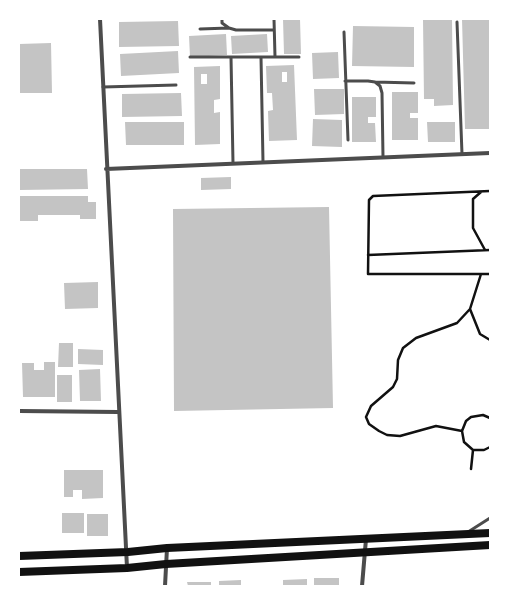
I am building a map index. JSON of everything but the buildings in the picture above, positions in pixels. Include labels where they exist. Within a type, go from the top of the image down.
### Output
[{"type":"main road","points":[[19,556],[128,552],[167,548],[490,533]]},
{"type":"main road","points":[[19,572],[127,568],[166,564],[490,545]]},
{"type":"street","points":[[100,19],[118,412],[128,552],[127,568]]},
{"type":"street","points":[[106,168],[490,153]]},
{"type":"street","points":[[19,411],[118,412]]},
{"type":"street","points":[[362,586],[366,539]]},
{"type":"street","points":[[165,586],[167,548]]},
{"type":"lane","points":[[222,19],[222,23],[231,28]]},
{"type":"lane","points":[[274,19],[275,57]]},
{"type":"lane","points":[[457,22],[462,154]]},
{"type":"lane","points":[[200,29],[231,28],[274,30]]},
{"type":"lane","points":[[344,32],[348,140]]},
{"type":"lane","points":[[190,57],[299,57]]},
{"type":"lane","points":[[231,57],[233,163]]},
{"type":"lane","points":[[261,57],[263,162]]},
{"type":"lane","points":[[345,81],[414,83]]},
{"type":"lane","points":[[375,82],[380,86],[382,93],[382,157]]},
{"type":"lane","points":[[103,87],[176,85]]},
{"type":"lane","points":[[464,534],[490,518]]},
{"type":"path","points":[[481,191],[473,199],[473,228],[485,250]]},
{"type":"path","points":[[490,191],[373,196],[369,200],[368,255],[368,274],[490,274]]},
{"type":"path","points":[[368,255],[490,250]]},
{"type":"path","points":[[462,431],[436,426],[400,436],[387,435],[369,424],[366,417],[371,406],[393,387],[397,379],[398,360],[403,348],[416,338],[457,323],[470,308],[481,274]]},
{"type":"path","points":[[470,308],[480,334],[490,340]]},
{"type":"path","points":[[490,418],[483,415],[471,417],[466,420],[462,431],[464,442],[473,450],[484,450],[490,447]]},
{"type":"path","points":[[471,469],[473,450]]}]
